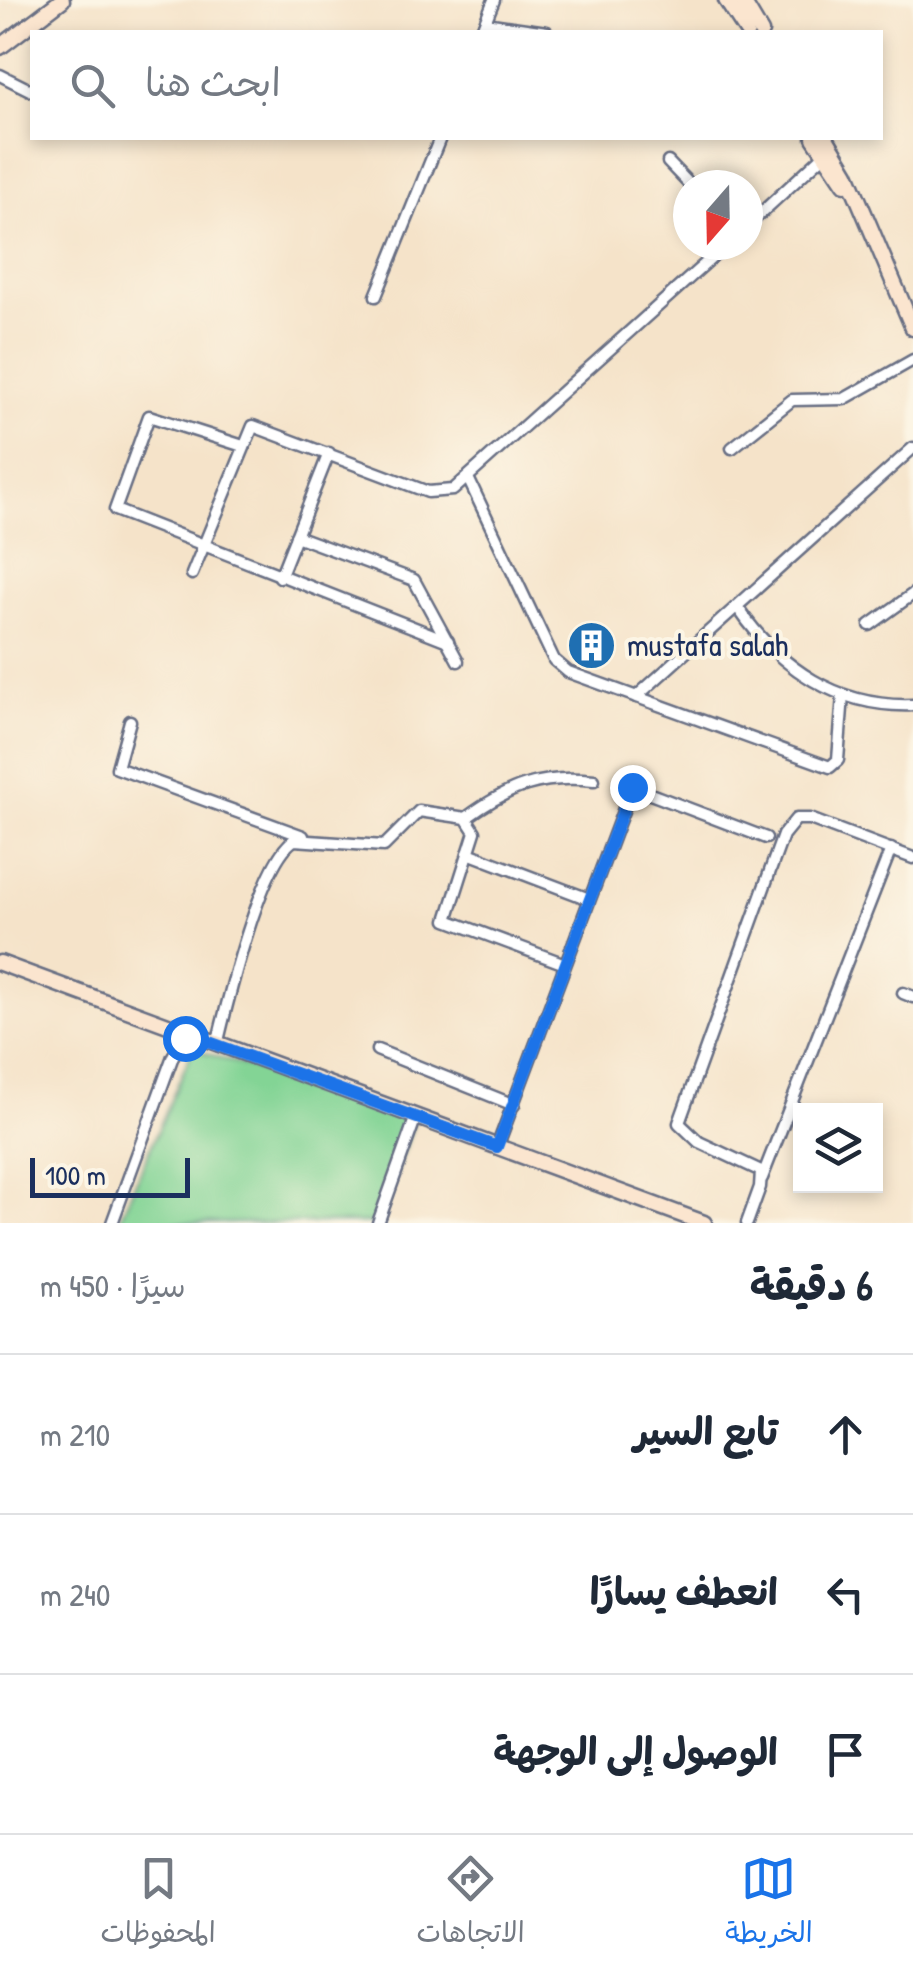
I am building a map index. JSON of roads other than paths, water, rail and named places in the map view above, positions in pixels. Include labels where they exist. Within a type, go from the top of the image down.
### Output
[{"type":"main road","points":[[0,47],[62,0]]},
{"type":"main road","points":[[726,0],[747,30]]},
{"type":"main road","points":[[747,5],[760,30]]},
{"type":"main road","points":[[815,140],[853,191]]},
{"type":"main road","points":[[827,140],[911,321]]},
{"type":"main road","points":[[0,963],[704,1223]]},
{"type":"street","points":[[494,0],[483,28],[514,30]]},
{"type":"street","points":[[0,75],[30,90]]},
{"type":"street","points":[[376,296],[439,140]]},
{"type":"street","points":[[763,211],[825,154]]},
{"type":"street","points":[[668,162],[676,170]]},
{"type":"street","points":[[192,574],[248,430],[259,426],[439,494],[468,478],[709,260]]},
{"type":"street","points":[[732,448],[792,400],[844,399],[913,360]]},
{"type":"street","points":[[242,446],[152,414],[145,421],[114,510],[448,641]]},
{"type":"street","points":[[636,697],[913,448]]},
{"type":"street","points":[[280,577],[329,453]]},
{"type":"street","points":[[468,478],[554,660],[568,672],[830,767],[838,760],[842,696]]},
{"type":"street","points":[[296,536],[414,580],[458,660]]},
{"type":"street","points":[[870,625],[913,594]]},
{"type":"street","points":[[738,608],[773,655],[842,696],[881,704],[913,705]]},
{"type":"street","points":[[130,721],[117,768],[313,840]]},
{"type":"street","points":[[217,1046],[277,858],[294,840],[384,846],[419,812],[466,818],[493,798],[532,780],[594,780]]},
{"type":"street","points":[[497,1147],[632,787],[766,838]]},
{"type":"street","points":[[466,818],[475,832],[447,920],[565,964]]},
{"type":"street","points":[[762,1178],[757,1166],[698,1142],[679,1123],[783,835],[796,819],[810,819],[913,858]]},
{"type":"street","points":[[746,1223],[891,850]]},
{"type":"street","points":[[468,852],[589,899]]},
{"type":"street","points":[[112,1223],[173,1056],[187,1034]]},
{"type":"street","points":[[377,1050],[514,1105]]},
{"type":"street","points":[[378,1223],[415,1119]]},
{"type":"place","name":"mustafa salah","points":[[592,645]]}]
